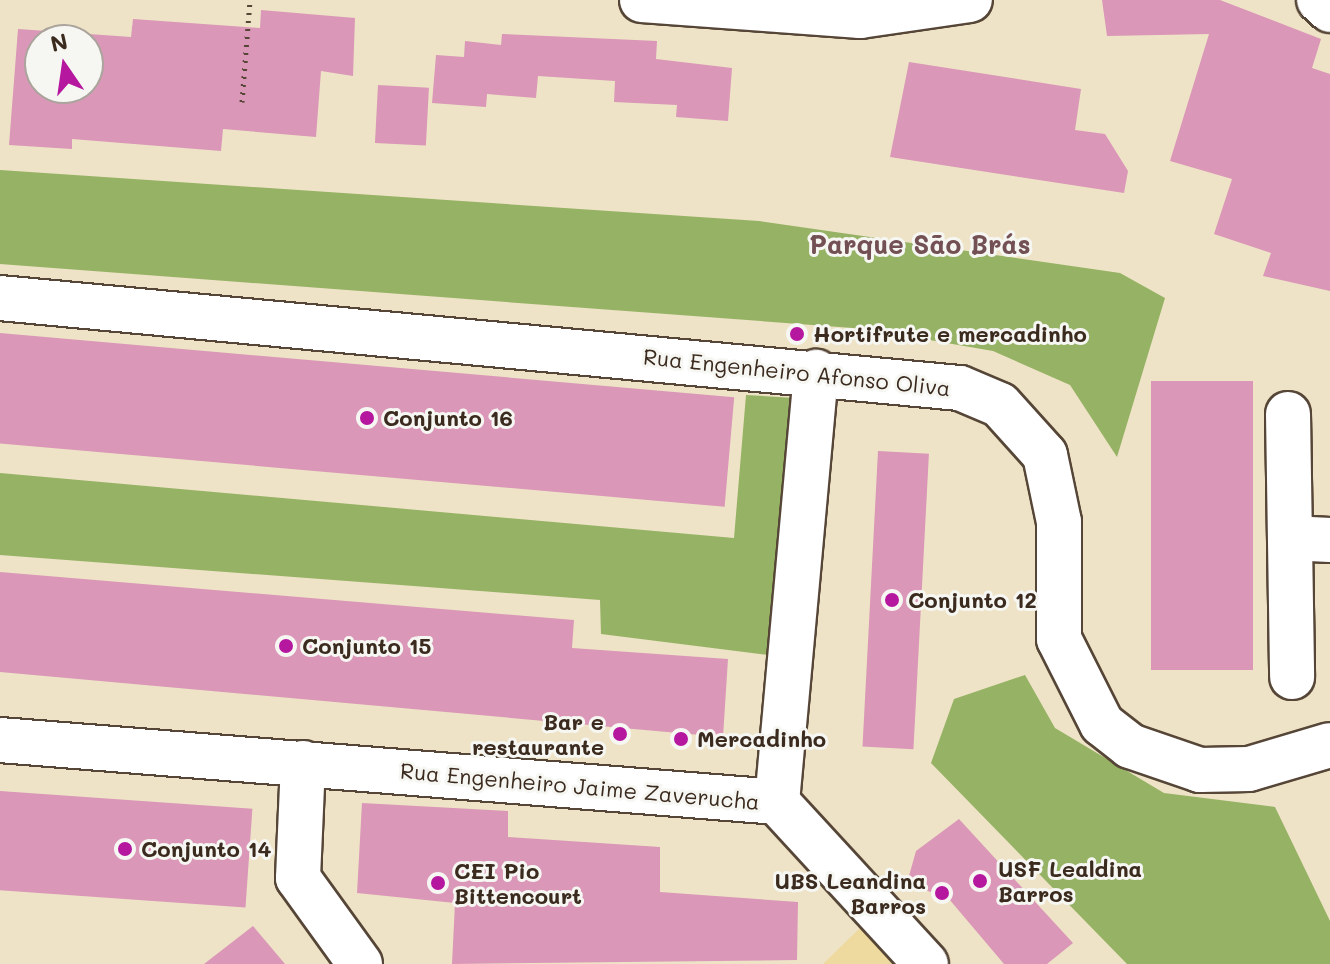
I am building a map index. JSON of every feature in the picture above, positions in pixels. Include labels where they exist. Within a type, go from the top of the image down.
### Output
[{"type":"street","points":[[642,0],[860,16],[970,0]]},
{"type":"street","points":[[1319,0],[1330,10]]},
{"type":"street","name":"Rua Engenheiro Afonso Oliva","points":[[0,298],[816,372],[960,388],[1000,405],[1027,428],[1055,484],[1059,639],[1087,706],[1130,746],[1200,770],[1249,769],[1330,745]]},
{"type":"street","name":"Rua Engenheiro Jaime Zaverucha","points":[[0,740],[777,802],[816,372]]},
{"type":"street","points":[[1288,414],[1310,539],[1292,677]]},
{"type":"street","points":[[303,763],[298,878],[360,964]]},
{"type":"street","points":[[777,802],[926,964]]},
{"type":"path","points":[[242,102],[250,0]]},
{"type":"green space","points":[[0,170],[759,221],[1120,273],[1165,298],[1117,457],[1070,385],[993,351],[866,329],[0,264]]},
{"type":"green space","points":[[746,395],[795,398],[777,656],[601,634],[600,600],[0,555],[0,473],[734,538]]},
{"type":"green space","points":[[1025,675],[1055,728],[1164,793],[1275,807],[1330,921],[1330,964],[1127,964],[931,763],[954,699]]},
{"type":"sand","points":[[864,924],[899,964],[823,964]]},
{"type":"building","points":[[1102,0],[1220,0],[1321,39],[1312,68],[1330,74],[1330,291],[1263,276],[1271,253],[1214,234],[1232,179],[1170,161],[1209,34],[1107,36]]},
{"type":"building","points":[[261,10],[355,18],[353,76],[321,71],[316,137],[223,129],[221,151],[72,139],[72,149],[9,145],[18,29],[24,29],[24,104],[104,104],[104,35],[131,37],[133,19],[260,28]]},
{"type":"building","points":[[502,34],[657,41],[656,59],[732,68],[728,121],[676,117],[677,105],[614,102],[615,81],[538,76],[536,98],[487,94],[486,107],[432,103],[436,55],[464,57],[465,41],[501,45]]},
{"type":"building","points":[[909,62],[1081,89],[1075,130],[1105,134],[1128,171],[1124,193],[890,157]]},
{"type":"building","points":[[378,85],[429,88],[426,146],[375,143]]},
{"type":"building","name":"Conjunto 16","points":[[0,333],[734,397],[725,507],[0,443]]},
{"type":"building","points":[[1151,381],[1253,381],[1253,670],[1151,670]]},
{"type":"building","name":"Conjunto 12","points":[[878,451],[929,454],[913,749],[863,747]]},
{"type":"building","name":"Conjunto 15","points":[[0,572],[574,620],[572,648],[728,659],[723,737],[0,672]]},
{"type":"building","name":"Conjunto 14","points":[[0,791],[252,809],[245,907],[0,890]]},
{"type":"building","name":"CEI Pio Bittencourt","points":[[362,803],[508,811],[508,837],[660,847],[660,892],[798,902],[797,960],[452,964],[455,903],[357,893]]},
{"type":"building","points":[[959,819],[1073,943],[1047,964],[1004,964],[949,899],[907,883],[916,851]]},
{"type":"building","points":[[253,926],[285,964],[204,964]]},
{"type":"place","name":"Hortifrute e mercadinho","points":[[797,334]]},
{"type":"place","name":"Conjunto 16","points":[[367,418]]},
{"type":"place","name":"Conjunto 12","points":[[892,600]]},
{"type":"place","name":"Conjunto 15","points":[[286,646]]},
{"type":"place","name":"Bar e restaurante","points":[[620,734]]},
{"type":"place","name":"Mercadinho","points":[[681,739]]},
{"type":"place","name":"Conjunto 14","points":[[125,849]]},
{"type":"place","name":"USF Lealdina Barros","points":[[980,881]]},
{"type":"place","name":"CEI Pio Bittencourt","points":[[438,883]]},
{"type":"place","name":"UBS Leandina Barros","points":[[942,893]]},
{"type":"district","name":"Parque São Brás","points":[[920,245]]}]
